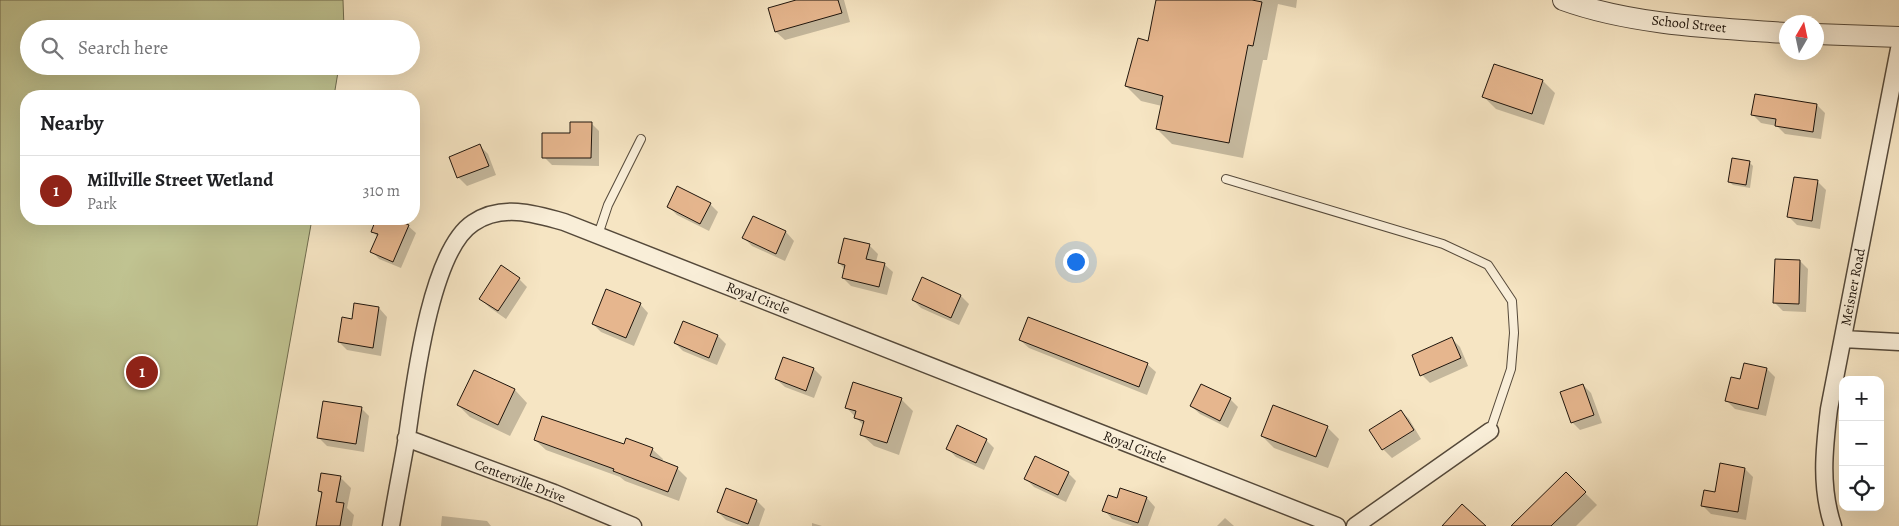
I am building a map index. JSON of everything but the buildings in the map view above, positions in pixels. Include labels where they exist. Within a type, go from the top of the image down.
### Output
[{"type":"street","name":"School Street","points":[[1563,0],[1609,13],[1646,20],[1779,33]]},
{"type":"street","points":[[1824,34],[1899,37]]},
{"type":"street","name":"Meisner Road","points":[[1833,526],[1826,503],[1823,480],[1829,410],[1899,49]]},
{"type":"street","name":"Royal Circle","points":[[391,526],[416,375],[436,285],[456,242],[472,224],[493,214],[517,211],[564,222],[598,235],[1337,526]]},
{"type":"street","points":[[1843,339],[1899,342]]},
{"type":"street","points":[[1355,526],[1490,431]]},
{"type":"street","name":"Centerville Drive","points":[[406,438],[554,493],[633,526]]},
{"type":"lane","points":[[598,235],[608,205],[641,139]]},
{"type":"lane","points":[[1226,179],[1443,244],[1488,265],[1512,301],[1514,333],[1511,369],[1490,431]]},
{"type":"green space","points":[[0,0],[343,0],[344,20],[20,20],[20,75],[338,75],[335,90],[20,90],[20,225],[311,225],[257,526],[0,526]]},
{"type":"place","name":"Millville Street Wetland","points":[[142,372]]}]
